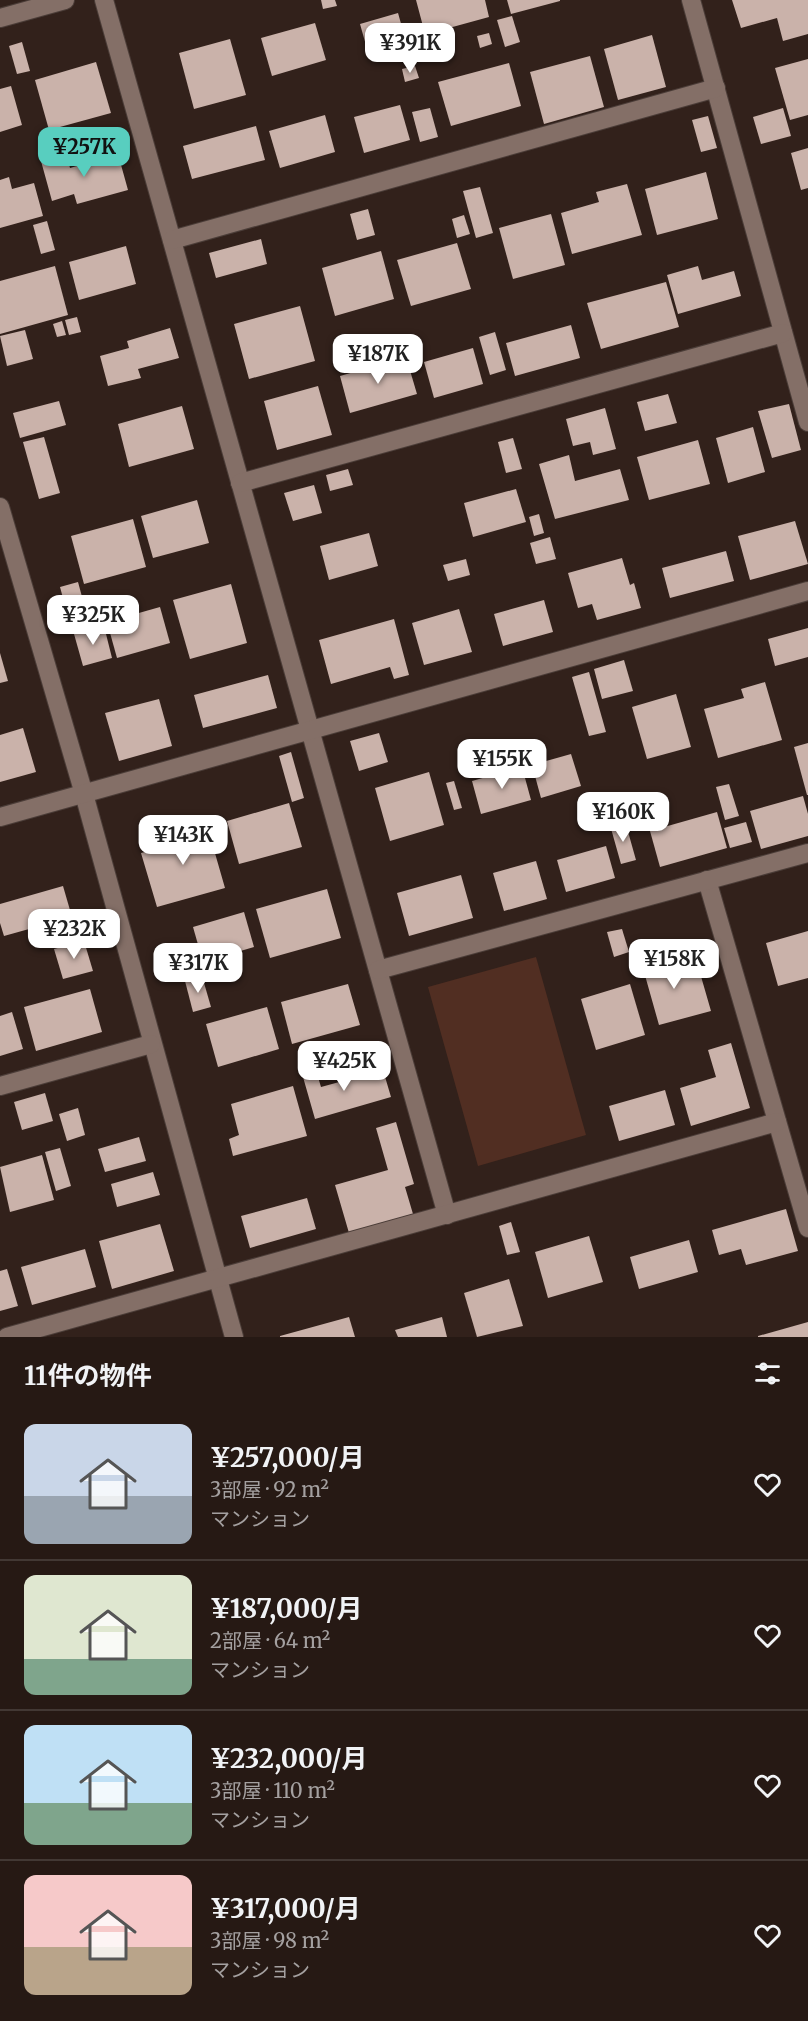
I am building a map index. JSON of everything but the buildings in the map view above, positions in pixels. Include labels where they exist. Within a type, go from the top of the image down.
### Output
[{"type":"street","points":[[0,18],[65,0]]},
{"type":"street","points":[[104,0],[447,1215]]},
{"type":"street","points":[[691,0],[808,422]]},
{"type":"street","points":[[172,240],[716,88]]},
{"type":"street","points":[[240,483],[783,333]]},
{"type":"street","points":[[0,507],[6,548],[84,794],[151,1044],[234,1337]]},
{"type":"street","points":[[0,817],[808,591]]},
{"type":"street","points":[[378,970],[808,853]]},
{"type":"street","points":[[706,880],[808,1228]]},
{"type":"street","points":[[0,1086],[151,1044]]},
{"type":"street","points":[[8,1337],[777,1122]]},
{"type":"shaded area","points":[[536,957],[586,1135],[478,1166],[428,987]]}]
